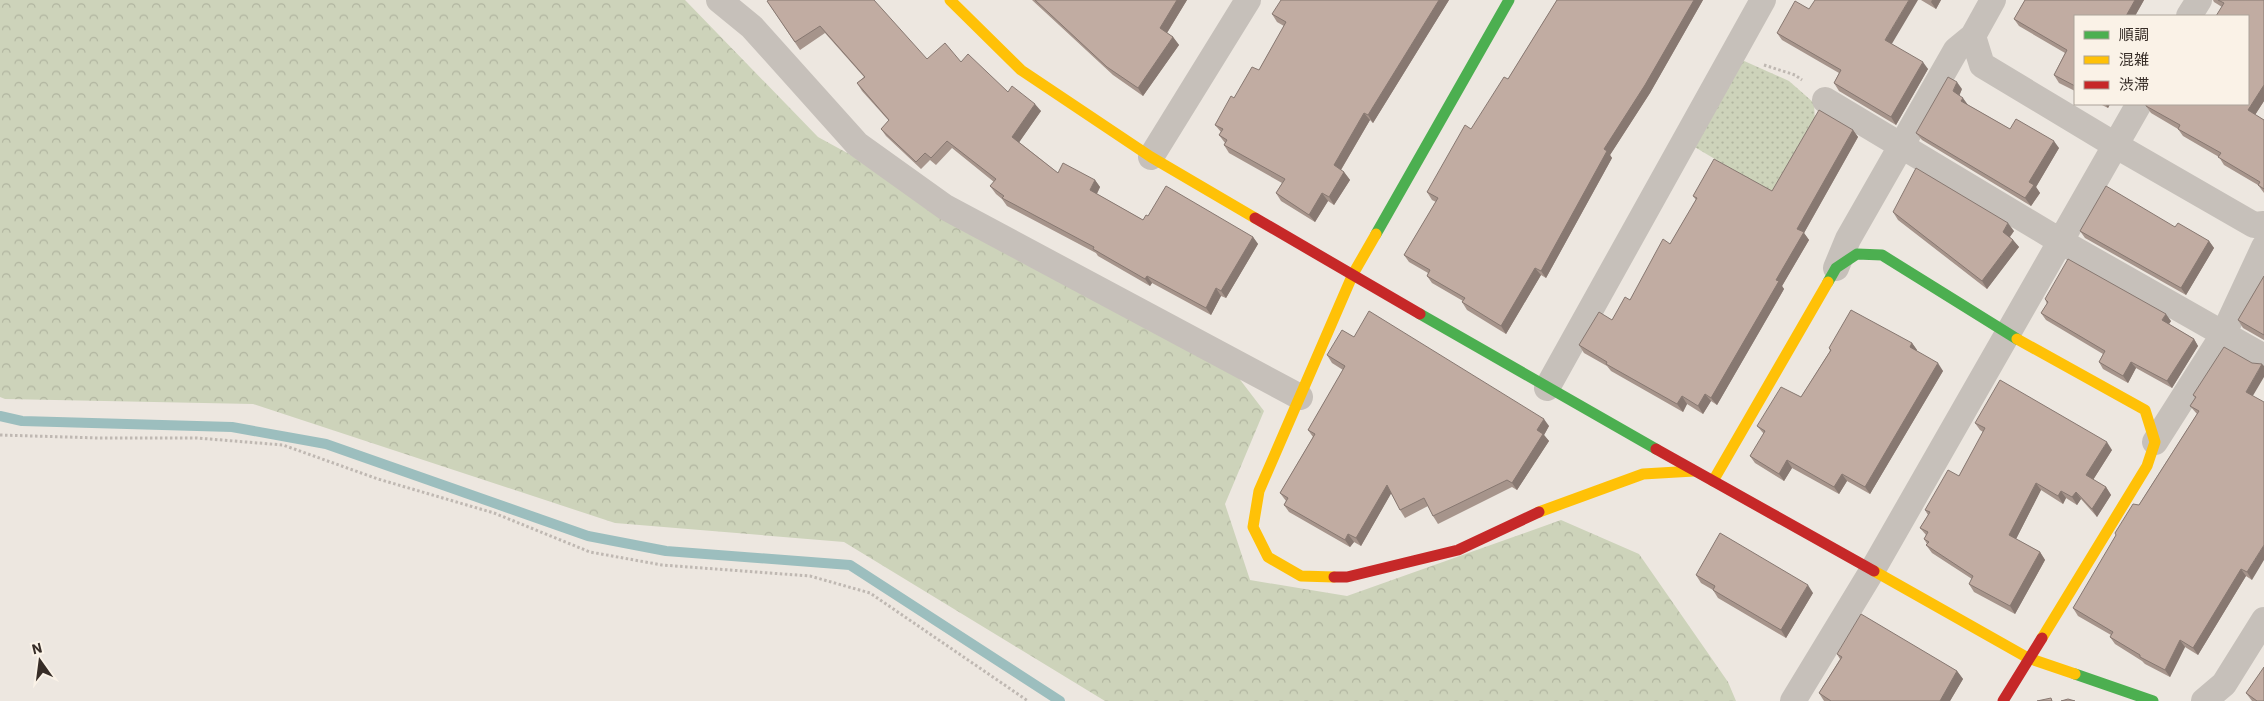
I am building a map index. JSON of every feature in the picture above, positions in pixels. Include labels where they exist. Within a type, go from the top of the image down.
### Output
[{"type":"street","points":[[719,0],[752,27],[857,144],[945,207],[1300,397]]},
{"type":"street","points":[[950,0],[1020,70],[1151,157],[1547,388],[2028,658],[2153,701]]},
{"type":"street","points":[[1151,157],[1248,0]]},
{"type":"street","points":[[1509,0],[1353,274],[1259,491],[1253,526],[1268,556],[1301,576],[1347,577],[1458,550],[1554,505],[1643,474],[1694,471]]},
{"type":"street","points":[[1547,388],[1763,0]]},
{"type":"street","points":[[1713,481],[1836,268],[1848,239],[1956,50],[1973,36],[1993,0]]},
{"type":"street","points":[[2190,15],[2199,0]]},
{"type":"street","points":[[1973,36],[1982,65],[2115,146],[2254,225],[2264,224]]},
{"type":"street","points":[[1825,100],[2060,241],[2264,357]]},
{"type":"street","points":[[1793,701],[1872,572],[2138,105]]},
{"type":"street","points":[[2003,701],[2147,466],[2155,442],[2223,334],[2264,247]]},
{"type":"street","points":[[1836,268],[1857,254],[1882,255],[2008,334],[2145,410],[2155,442]]},
{"type":"street","points":[[2204,701],[2224,684],[2264,620]]},
{"type":"path","points":[[1732,56],[1795,75],[1825,100]]},
{"type":"path","points":[[0,435],[197,438],[283,445],[378,479],[494,513],[590,552],[662,565],[810,576],[870,593],[1028,701]]},
{"type":"green space","points":[[0,0],[685,0],[818,137],[1225,360],[1264,411],[1225,504],[1250,580],[1347,596],[1561,520],[1639,554],[1728,682],[1736,701],[1105,701],[844,542],[615,523],[253,404],[5,399],[0,397]]},
{"type":"green space","points":[[1742,60],[1789,81],[1814,103],[1815,122],[1772,193],[1693,146]]},
{"type":"building","points":[[874,0],[927,59],[945,43],[961,62],[968,54],[1008,92],[1012,86],[1035,104],[1012,137],[1058,173],[1063,163],[1095,180],[1090,190],[1143,220],[1146,215],[1148,216],[1166,186],[1253,237],[1221,291],[1216,288],[1206,308],[1147,276],[1145,279],[1093,249],[1094,247],[1002,198],[1004,196],[990,186],[996,179],[947,141],[931,158],[925,153],[916,162],[881,129],[889,120],[857,83],[865,77],[820,26],[795,42],[767,1]]},
{"type":"building","points":[[1035,0],[1177,0],[1160,28],[1173,37],[1138,88],[1107,67]]},
{"type":"building","points":[[1281,0],[1439,0],[1368,115],[1364,113],[1334,165],[1344,172],[1329,197],[1322,193],[1309,215],[1276,193],[1285,179],[1224,145],[1227,140],[1219,135],[1223,129],[1215,125],[1231,96],[1234,98],[1252,67],[1259,70],[1286,22],[1272,14]]},
{"type":"building","points":[[1557,0],[1694,0],[1645,85],[1604,149],[1607,151],[1541,271],[1535,268],[1501,326],[1462,302],[1465,298],[1427,276],[1430,270],[1404,255],[1438,198],[1427,192],[1465,125],[1471,129],[1504,77],[1508,79]]},
{"type":"building","points":[[1815,0],[1909,0],[1885,40],[1923,62],[1891,117],[1834,83],[1841,70],[1777,33],[1795,1],[1809,9]]},
{"type":"building","points":[[2025,0],[2135,0],[2127,15],[2074,15],[2074,85],[2054,75],[2067,50],[2014,19]]},
{"type":"building","points":[[2218,0],[2264,0],[2264,85],[2248,110],[2264,120],[2264,189],[2258,185],[2260,182],[2218,157],[2221,153],[2178,129],[2180,125],[2146,106],[2249,105],[2249,15],[2217,15],[2224,3]]},
{"type":"building","points":[[1948,77],[1957,82],[1953,91],[1963,98],[1961,101],[2010,129],[2016,119],[2054,141],[2029,182],[2034,185],[2025,198],[1916,133]]},
{"type":"building","points":[[1819,110],[1853,130],[1797,229],[1804,232],[1776,280],[1779,281],[1711,398],[1705,394],[1698,406],[1682,396],[1677,404],[1606,364],[1607,362],[1579,345],[1599,312],[1612,320],[1625,297],[1630,300],[1663,239],[1670,244],[1697,198],[1693,196],[1714,159],[1772,191]]},
{"type":"building","points":[[1916,168],[2008,223],[2003,232],[2013,240],[1982,281],[1893,212]]},
{"type":"building","points":[[2106,186],[2175,227],[2178,223],[2209,241],[2181,288],[2080,231]]},
{"type":"building","points":[[2068,259],[2166,314],[2162,320],[2194,339],[2167,381],[2131,362],[2123,376],[2099,362],[2105,351],[2041,313],[2048,302],[2045,299]]},
{"type":"building","points":[[2264,276],[2264,335],[2238,320]]},
{"type":"building","points":[[1851,310],[1912,343],[1910,347],[1938,363],[1865,487],[1842,474],[1834,487],[1787,460],[1779,474],[1750,456],[1765,431],[1757,426],[1781,387],[1801,397],[1831,350],[1829,348]]},
{"type":"building","points":[[1369,311],[1544,419],[1537,430],[1543,434],[1512,483],[1507,480],[1433,516],[1424,498],[1400,510],[1387,485],[1356,538],[1348,534],[1345,540],[1284,505],[1288,498],[1280,493],[1315,434],[1308,430],[1345,366],[1327,355],[1342,330],[1354,337]]},
{"type":"building","points":[[2224,347],[2252,363],[2262,364],[2246,392],[2264,402],[2264,545],[2247,572],[2241,569],[2193,648],[2180,640],[2165,670],[2140,657],[2140,655],[2110,637],[2113,632],[2073,608],[2133,504],[2139,505],[2199,411],[2190,406],[2196,397],[2193,395]]},
{"type":"building","points":[[2000,380],[2107,442],[2086,475],[2106,487],[2092,509],[2076,492],[2072,497],[2061,491],[2058,496],[2036,483],[2009,535],[2040,552],[2010,606],[1969,584],[1973,576],[1926,545],[1929,542],[1924,539],[1928,532],[1920,528],[1930,512],[1925,510],[1948,470],[1959,476],[1985,428],[1975,423]]},
{"type":"building","points":[[1720,533],[1808,585],[1781,630],[1713,590],[1715,586],[1696,575]]},
{"type":"building","points":[[1861,614],[1957,671],[1940,701],[1831,701],[1819,693],[1842,657],[1837,654]]},
{"type":"building","points":[[2264,667],[2264,701],[2257,701],[2246,693]]},
{"type":"building","points":[[2051,698],[2052,701],[2037,701]]},
{"type":"waterway","points":[[0,416],[22,421],[232,427],[326,444],[588,536],[666,551],[850,565],[1060,701]]},
{"type":"traffic: fast","points":[[1376,234],[1509,0]]},
{"type":"traffic: fast","points":[[1828,282],[1836,268],[1857,254],[1882,255],[2017,339]]},
{"type":"traffic: fast","points":[[1420,314],[1656,449]]},
{"type":"traffic: fast","points":[[2075,674],[2153,701]]},
{"type":"traffic: slow","points":[[950,0],[1021,70],[1151,157],[1255,218]]},
{"type":"traffic: slow","points":[[1334,577],[1301,576],[1268,557],[1253,527],[1259,491],[1353,274],[1376,234]]},
{"type":"traffic: slow","points":[[1713,481],[1828,282]]},
{"type":"traffic: slow","points":[[2017,339],[2145,410],[2155,442],[2147,466],[2042,638]]},
{"type":"traffic: slow","points":[[1539,512],[1643,474],[1694,471]]},
{"type":"traffic: slow","points":[[1874,571],[2028,658],[2075,674]]},
{"type":"traffic: jam","points":[[1255,218],[1420,314]]},
{"type":"traffic: jam","points":[[1656,449],[1874,571]]},
{"type":"traffic: jam","points":[[1334,577],[1347,577],[1458,550],[1539,512]]},
{"type":"traffic: jam","points":[[2003,701],[2042,638]]}]
